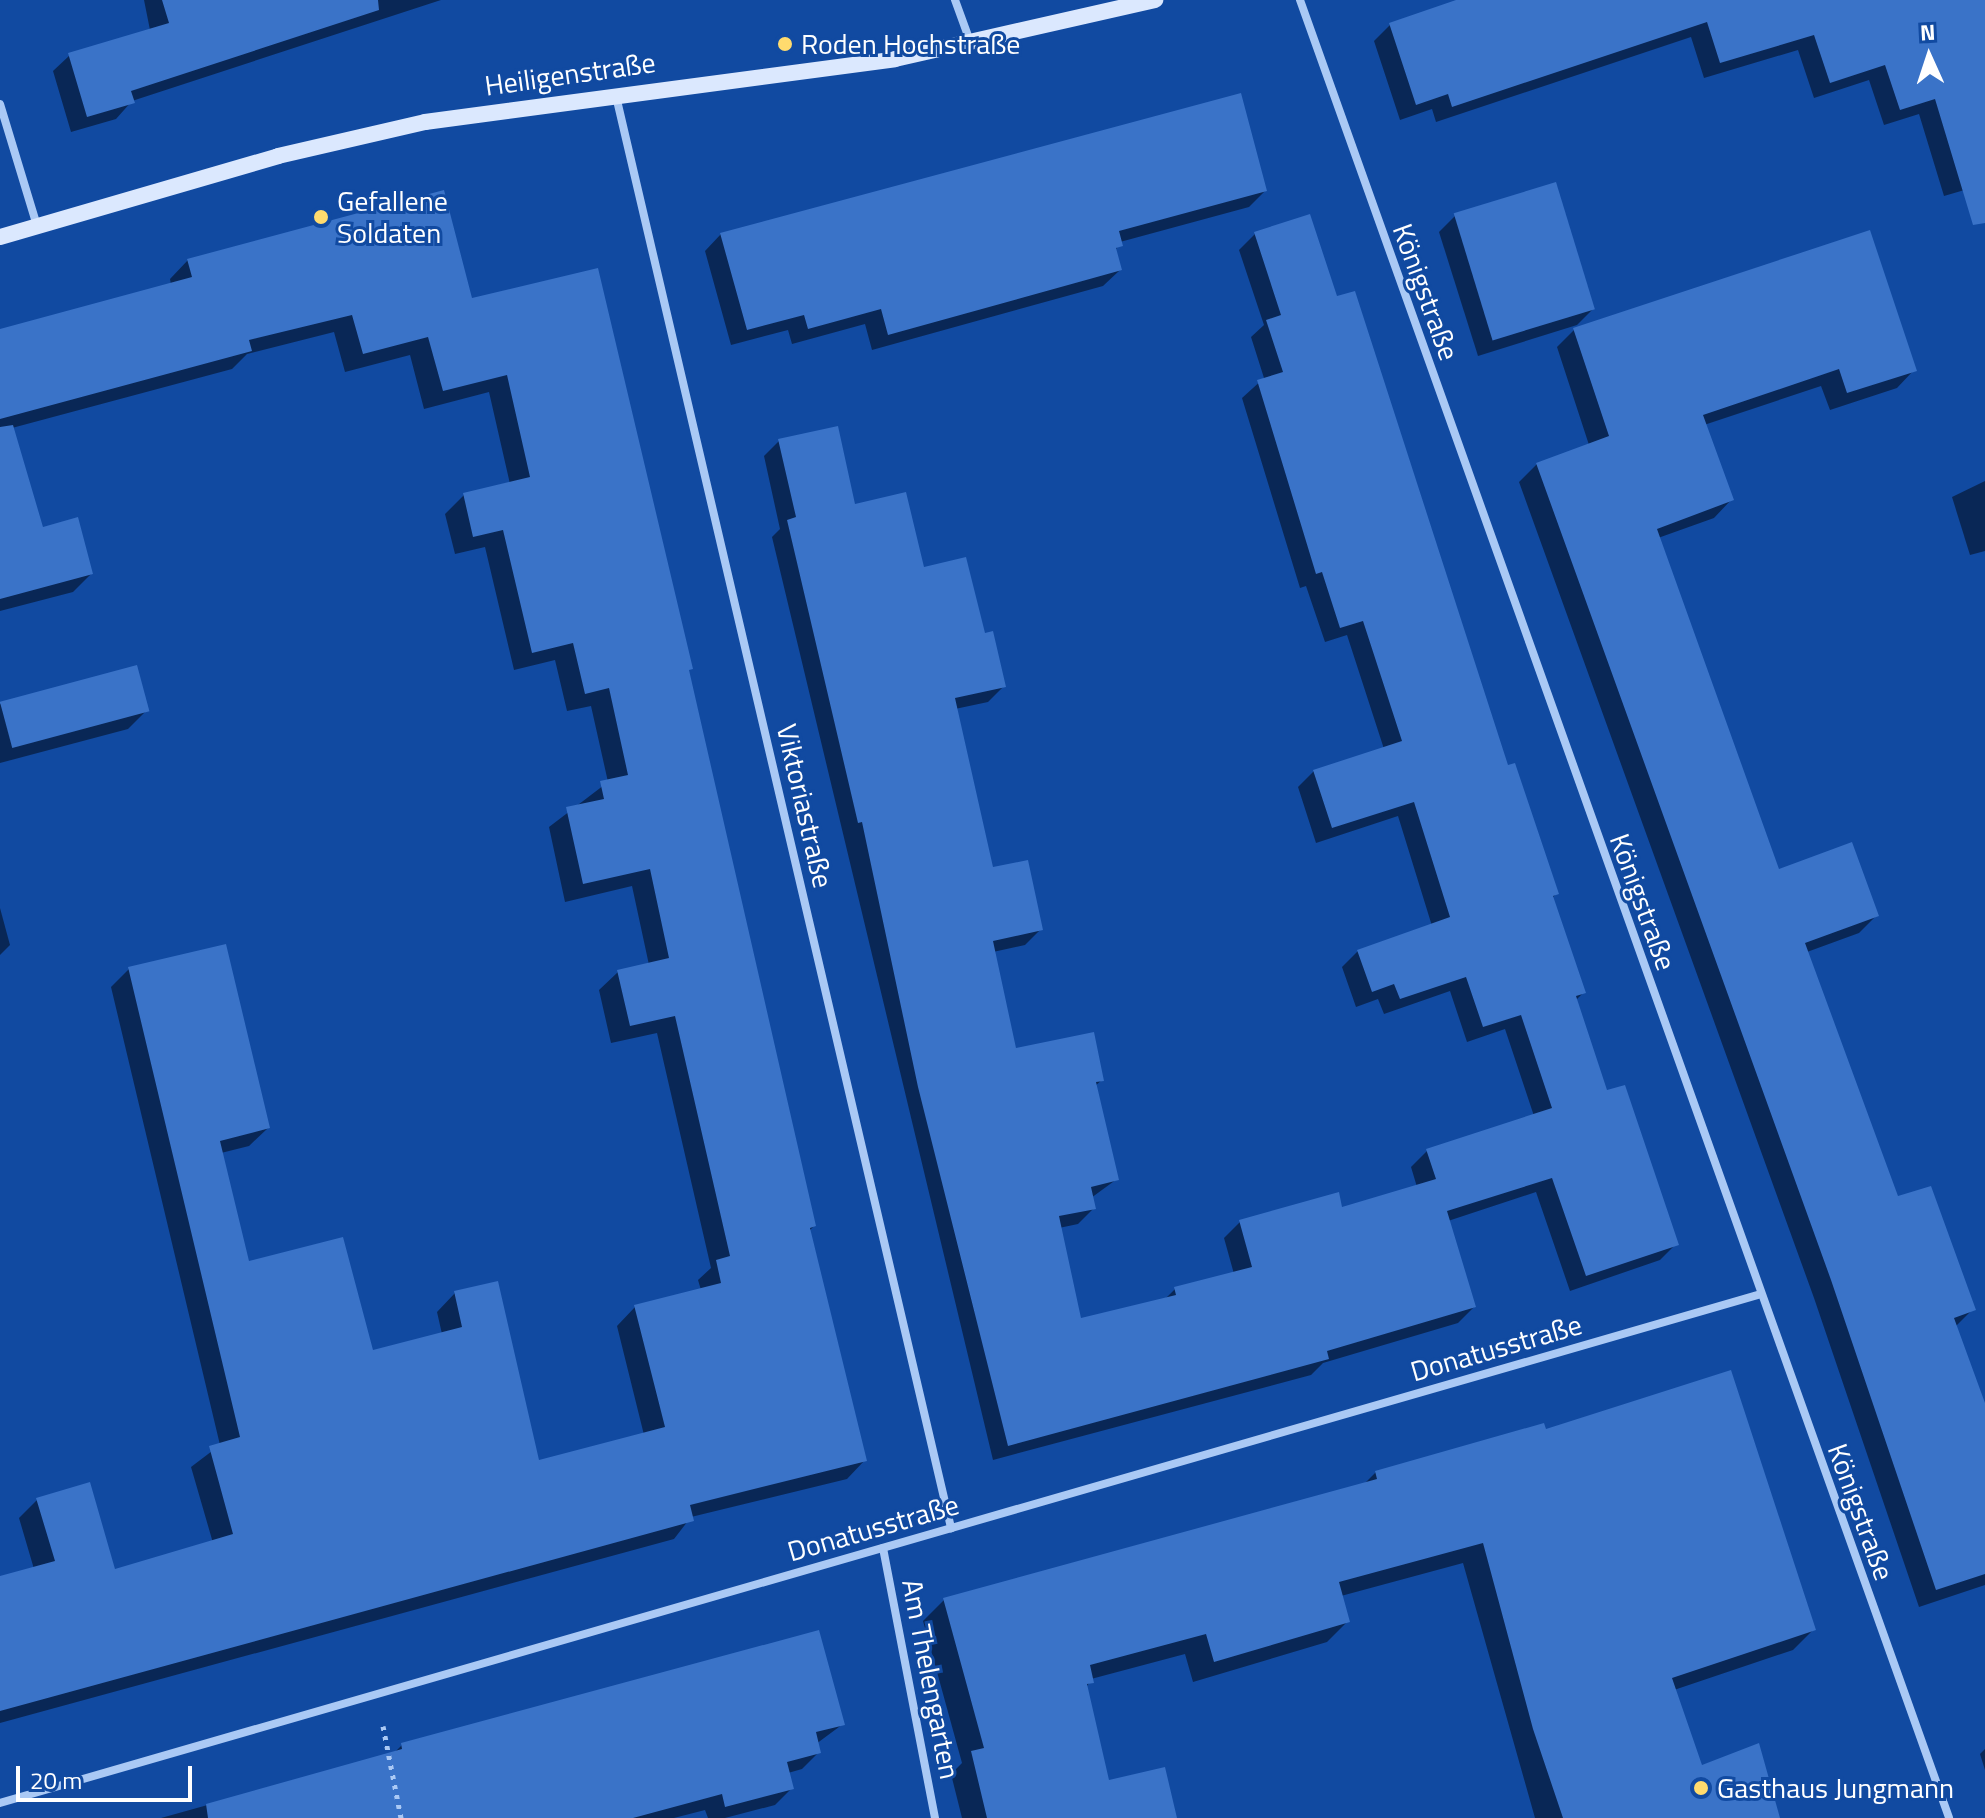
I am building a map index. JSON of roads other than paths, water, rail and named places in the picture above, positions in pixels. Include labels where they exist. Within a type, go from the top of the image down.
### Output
[{"type":"street","points":[[955,0],[971,45]]},
{"type":"street","name":"Heiligenstraße","points":[[0,237],[278,156],[411,125],[615,93],[971,45],[1155,0]]},
{"type":"street","name":"Königstraße","points":[[1300,0],[1758,1295],[1949,1818]]},
{"type":"street","name":"Viktoriastraße","points":[[615,93],[951,1528]]},
{"type":"street","points":[[0,104],[37,226]]},
{"type":"street","name":"Donatusstraße","points":[[0,1803],[1758,1295]]},
{"type":"street","name":"Am Thelengarten","points":[[883,1548],[935,1818]]},
{"type":"place","name":"Roden Hochstraße","points":[[785,44]]},
{"type":"place","name":"Gefallene Soldaten","points":[[321,217]]},
{"type":"place","name":"Gasthaus Jungmann","points":[[1701,1788]]}]
